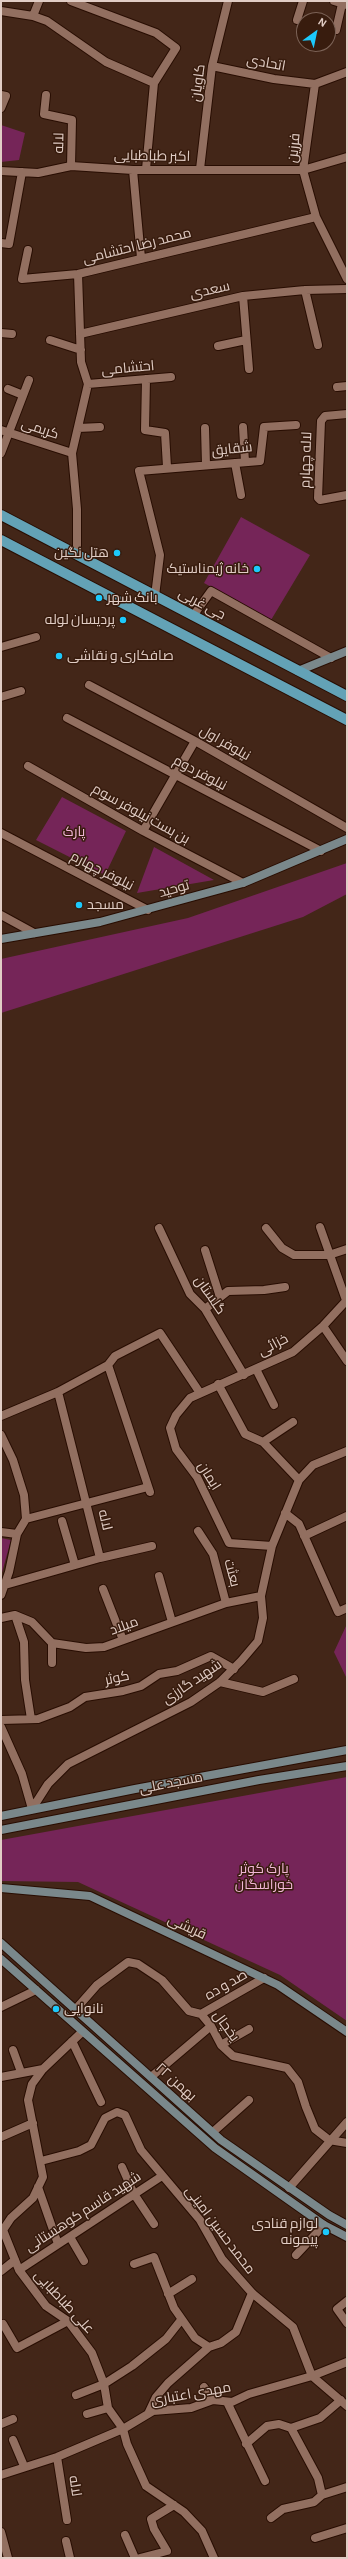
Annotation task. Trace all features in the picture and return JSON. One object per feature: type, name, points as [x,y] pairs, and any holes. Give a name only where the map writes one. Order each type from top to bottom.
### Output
[{"type":"main road","name":"جی غربی","points":[[1,515],[347,696]]},
{"type":"main road","points":[[1,540],[347,720]]},
{"type":"main road","points":[[298,671],[347,651]]},
{"type":"main road","name":"توحید","points":[[1,939],[100,922],[243,883],[347,839]]},
{"type":"main road","name":"مسجد علی","points":[[1,1816],[256,1766],[347,1750]]},
{"type":"main road","points":[[256,1766],[259,1780]]},
{"type":"main road","name":"مسجد علی","points":[[1,1830],[259,1780],[347,1766]]},
{"type":"main road","name":"قریشی","points":[[1,1888],[90,1896],[278,1985],[347,2032]]},
{"type":"main road","name":"۲۲ بهمن","points":[[1,1943],[213,2132],[273,2177],[347,2225]]},
{"type":"main road","name":"۲۲ بهمن","points":[[1,1959],[215,2148],[324,2225],[347,2237]]},
{"type":"main road","points":[[267,2186],[273,2177]]},
{"type":"street","points":[[34,16],[39,1]]},
{"type":"street","points":[[71,1],[156,33],[176,48],[154,82],[146,169]]},
{"type":"street","name":"کاویان","points":[[200,170],[212,66],[228,1]]},
{"type":"street","points":[[300,12],[304,1]]},
{"type":"street","points":[[336,30],[341,3]]},
{"type":"street","points":[[1,12],[34,16],[47,21],[106,62],[154,82]]},
{"type":"street","name":"اتحادی","points":[[212,66],[274,79],[315,84]]},
{"type":"street","points":[[315,84],[347,72]]},
{"type":"street","name":"فرزین","points":[[315,84],[303,170],[347,157]]},
{"type":"street","points":[[1,95],[6,96],[1,108]]},
{"type":"street","name":"لاله","points":[[46,95],[44,114],[72,120],[71,166]]},
{"type":"street","name":"اکبر طباطبایی","points":[[1,171],[38,173],[71,166],[133,170],[303,170]]},
{"type":"street","points":[[133,170],[141,258]]},
{"type":"street","points":[[303,170],[316,216],[347,279]]},
{"type":"street","points":[[1,243],[9,244],[22,172]]},
{"type":"street","name":"محمد رضا احتشامی","points":[[77,555],[77,509],[72,453],[88,384],[81,350],[78,274],[316,216]]},
{"type":"street","points":[[28,250],[22,279],[78,274]]},
{"type":"street","points":[[305,290],[318,345]]},
{"type":"street","name":"سعدی","points":[[80,334],[243,296],[305,290],[347,290]]},
{"type":"street","points":[[243,296],[249,369]]},
{"type":"street","points":[[1,332],[12,334]]},
{"type":"street","points":[[50,340],[81,350]]},
{"type":"street","points":[[218,346],[246,340]]},
{"type":"street","name":"احتشامی","points":[[88,384],[171,377]]},
{"type":"street","points":[[146,379],[145,430],[165,433],[167,467]]},
{"type":"street","points":[[1,453],[10,433],[29,380]]},
{"type":"street","points":[[337,387],[347,386]]},
{"type":"street","points":[[8,389],[23,395]]},
{"type":"street","name":"لاله چهارم","points":[[347,414],[325,416],[320,421],[318,498],[320,500],[347,496]]},
{"type":"street","name":"شقایق","points":[[155,596],[160,554],[139,471],[167,467],[260,461],[264,427],[296,425]]},
{"type":"street","points":[[78,428],[100,427]]},
{"type":"street","points":[[243,427],[245,462]]},
{"type":"street","points":[[205,428],[206,465]]},
{"type":"street","name":"کریمی","points":[[1,430],[72,453]]},
{"type":"street","points":[[235,463],[241,495]]},
{"type":"street","points":[[193,616],[211,591],[331,658]]},
{"type":"street","points":[[1,647],[36,637]]},
{"type":"street","name":"نیلوفر اول","points":[[89,685],[195,741],[347,828]]},
{"type":"street","points":[[1,697],[21,691]]},
{"type":"street","name":"نیلوفر دوم","points":[[67,718],[321,851]]},
{"type":"street","points":[[144,832],[195,741]]},
{"type":"street","name":"بن بست نیلوفر سوم","points":[[28,766],[144,832],[243,883]]},
{"type":"street","name":"نیلوفر چهارم","points":[[1,833],[148,910]]},
{"type":"street","points":[[1,915],[34,933]]},
{"type":"street","points":[[320,1227],[346,1301]]},
{"type":"street","name":"گلستان","points":[[159,1228],[190,1294],[205,1308],[244,1375]]},
{"type":"street","points":[[266,1228],[282,1248],[294,1255],[329,1255],[347,1249]]},
{"type":"street","points":[[205,1250],[220,1297]]},
{"type":"street","points":[[205,1308],[228,1291],[264,1290],[285,1287]]},
{"type":"street","name":"خزائی","points":[[200,1393],[294,1352],[323,1326],[346,1301]]},
{"type":"street","points":[[323,1326],[347,1361]]},
{"type":"street","points":[[1,1416],[58,1392],[108,1365],[115,1356],[160,1333],[200,1393]]},
{"type":"street","points":[[26,1519],[149,1490],[108,1365]]},
{"type":"street","points":[[256,1369],[274,1405]]},
{"type":"street","points":[[218,1384],[245,1434],[263,1442],[300,1480]]},
{"type":"street","name":"لاله","points":[[58,1392],[88,1504],[100,1558]]},
{"type":"street","name":"ایمان","points":[[200,1393],[190,1398],[176,1415],[170,1428],[176,1449],[197,1477],[229,1543],[272,1546]]},
{"type":"street","points":[[263,1442],[293,1422]]},
{"type":"street","points":[[1,1435],[13,1460],[24,1495],[26,1519],[17,1534],[5,1585],[1,1595]]},
{"type":"street","name":"شهید گارزی","points":[[32,1809],[48,1784],[68,1764],[184,1706],[220,1682],[234,1669],[258,1641],[263,1618],[261,1596],[272,1546],[285,1512],[300,1480],[313,1465],[347,1451]]},
{"type":"street","points":[[285,1512],[299,1524],[338,1612],[347,1608]]},
{"type":"street","points":[[304,1536],[347,1516]]},
{"type":"street","points":[[62,1521],[75,1565]]},
{"type":"street","name":"بعثت","points":[[198,1531],[213,1554],[226,1603]]},
{"type":"street","points":[[1,1532],[17,1534]]},
{"type":"street","points":[[5,1585],[100,1558],[152,1546]]},
{"type":"street","points":[[159,1576],[172,1622]]},
{"type":"street","points":[[103,1589],[123,1640]]},
{"type":"street","name":"میلاد","points":[[52,1643],[86,1648],[104,1647],[226,1603],[261,1596]]},
{"type":"street","points":[[14,1614],[24,1642],[25,1680],[31,1719]]},
{"type":"street","points":[[1,1618],[14,1614],[32,1622],[52,1643],[52,1663]]},
{"type":"street","name":"کوثر","points":[[1,1720],[31,1719],[70,1707],[85,1697],[123,1691],[141,1686],[159,1674],[177,1671],[210,1656],[234,1669]]},
{"type":"street","points":[[220,1682],[263,1692],[294,1679]]},
{"type":"street","points":[[1,1728],[22,1774],[32,1809]]},
{"type":"street","name":"یخچال","points":[[76,2010],[97,1985],[128,1962],[138,1964],[162,1980],[189,2011],[201,2014],[211,2026],[221,2045],[234,2056],[287,2068],[298,2082],[306,2108],[315,2129],[329,2140]]},
{"type":"street","name":"صد و ده","points":[[201,2014],[264,1978]]},
{"type":"street","points":[[1,2007],[36,1990]]},
{"type":"street","points":[[151,2077],[211,2026]]},
{"type":"street","points":[[221,2045],[249,2029]]},
{"type":"street","name":"علی طباطبایی","points":[[82,2032],[43,2069],[32,2084],[28,2100],[43,2177],[33,2198],[11,2218],[3,2230],[19,2270],[46,2306],[68,2321],[92,2353],[104,2384],[108,2408],[123,2429],[127,2444],[146,2486],[174,2505],[202,2531],[214,2558]]},
{"type":"street","points":[[72,2041],[101,2102]]},
{"type":"street","points":[[13,2050],[21,2072]]},
{"type":"street","points":[[1,2077],[43,2069]]},
{"type":"street","points":[[213,2132],[249,2100]]},
{"type":"street","name":"محمد حسین امینی","points":[[41,2161],[79,2151],[91,2145],[105,2118],[117,2112],[126,2115],[140,2150],[200,2220],[222,2259],[252,2293],[293,2328],[312,2376]]},
{"type":"street","points":[[289,2188],[329,2140],[347,2122]]},
{"type":"street","points":[[1,2137],[32,2123]]},
{"type":"street","points":[[329,2140],[347,2143]]},
{"type":"street","points":[[122,2167],[134,2194],[154,2224]]},
{"type":"street","name":"شهید قاسم کوهستانی","points":[[19,2270],[162,2176]]},
{"type":"street","points":[[38,2186],[58,2244]]},
{"type":"street","points":[[1,2222],[11,2218]]},
{"type":"street","points":[[296,2255],[324,2225]]},
{"type":"street","points":[[70,2237],[84,2261]]},
{"type":"street","points":[[134,2264],[154,2257],[168,2294],[182,2320],[195,2338],[209,2347]]},
{"type":"street","points":[[1,2270],[15,2260]]},
{"type":"street","points":[[168,2294],[192,2279]]},
{"type":"street","points":[[148,2414],[156,2397],[168,2383],[209,2347],[221,2343],[236,2332],[252,2293]]},
{"type":"street","points":[[347,2301],[337,2309],[347,2324]]},
{"type":"street","points":[[76,2395],[104,2384],[132,2366],[166,2340],[182,2320]]},
{"type":"street","points":[[3,2324],[17,2348],[68,2321]]},
{"type":"street","name":"مهدی اعتباری","points":[[2,2472],[57,2457],[123,2429],[153,2411],[191,2408],[213,2400],[232,2402],[249,2394],[312,2376],[347,2362]]},
{"type":"street","points":[[246,2444],[267,2426],[279,2424],[291,2428],[320,2418],[344,2403],[312,2376]]},
{"type":"street","points":[[204,2387],[213,2400]]},
{"type":"street","points":[[227,2402],[265,2482]]},
{"type":"street","points":[[87,2414],[108,2408]]},
{"type":"street","points":[[1,2424],[13,2419]]},
{"type":"street","points":[[291,2428],[318,2478],[322,2495]]},
{"type":"street","points":[[13,2440],[24,2466]]},
{"type":"street","name":"لاله","points":[[57,2457],[67,2520]]},
{"type":"street","points":[[271,2518],[283,2509],[314,2502],[322,2495],[347,2486]]},
{"type":"street","points":[[140,2558],[155,2556],[167,2550],[154,2529],[151,2520],[174,2505]]},
{"type":"street","points":[[316,2538],[347,2528]]},
{"type":"street","points":[[1,2532],[8,2558]]},
{"type":"street","points":[[125,2535],[135,2558]]},
{"type":"street","points":[[66,2541],[70,2558]]},
{"type":"green space","points":[[1,125],[25,133],[19,160],[1,162]]},
{"type":"green space","name":"خانه ژیمناستیک","points":[[241,517],[310,555],[271,620],[204,583]]},
{"type":"green space","name":"پارک","points":[[62,797],[126,831],[105,875],[36,840]]},
{"type":"green space","points":[[154,847],[214,880],[137,893]]},
{"type":"green space","points":[[347,863],[347,894],[303,917],[1,1013],[1,959],[188,918]]},
{"type":"green space","points":[[1,1538],[11,1540],[1,1576]]},
{"type":"green space","points":[[347,1624],[347,1679],[334,1652]]},
{"type":"green space","name":"پارک کوثر خوراسگان","points":[[347,1777],[347,2021],[280,1975],[78,1882],[1,1881],[1,1840]]},
{"type":"place","name":"هتل نگین","points":[[117,553]]},
{"type":"place","name":"خانه ژیمناستیک","points":[[257,569]]},
{"type":"place","name":"بانک شهر","points":[[99,598]]},
{"type":"place","name":"پردیسان لوله","points":[[123,620]]},
{"type":"place","name":"صافکاری و نقاشی","points":[[59,656]]},
{"type":"place","name":"مسجد","points":[[79,905]]},
{"type":"place","name":"نانوایی","points":[[56,2009]]},
{"type":"place","name":"لوازم قنادی پیمونه","points":[[326,2232]]}]
